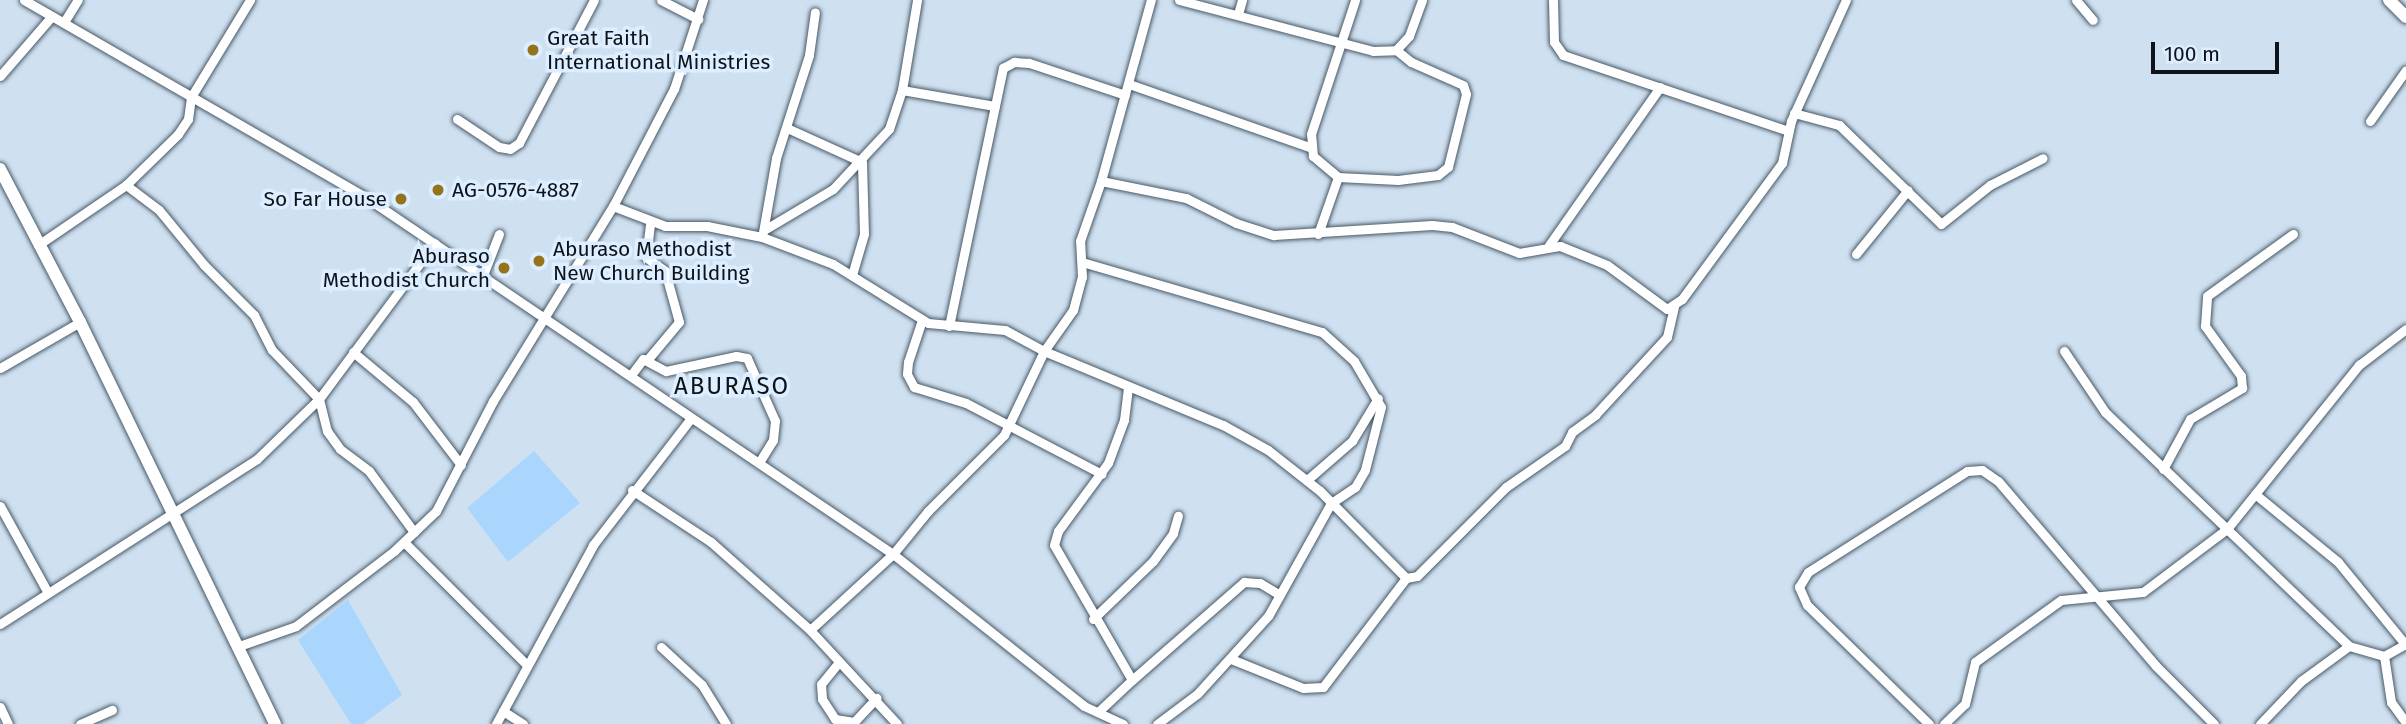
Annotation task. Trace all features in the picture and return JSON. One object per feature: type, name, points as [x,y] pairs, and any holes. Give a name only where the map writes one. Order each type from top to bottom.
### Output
[{"type":"street","points":[[24,0],[367,198],[893,554],[994,636],[1098,712],[1123,724]]},
{"type":"street","points":[[64,22],[78,0]]},
{"type":"street","points":[[38,245],[126,186],[178,134],[188,119],[191,97],[250,0]]},
{"type":"street","points":[[457,119],[499,147],[510,149],[519,143],[594,0]]},
{"type":"street","points":[[661,0],[698,19]]},
{"type":"street","points":[[239,646],[296,626],[404,542],[436,511],[543,316],[613,206],[674,89],[703,0]]},
{"type":"street","points":[[763,233],[833,189],[862,162],[889,129],[902,90],[917,0]]},
{"type":"street","points":[[810,630],[893,554],[1009,425],[1044,351],[1073,310],[1082,262],[1080,241],[1101,181],[1151,0]]},
{"type":"street","points":[[1129,84],[1309,147],[1338,177],[1398,180],[1438,175],[1448,167],[1466,94],[1463,85],[1411,62],[1396,50],[1373,51],[1179,0]]},
{"type":"street","points":[[1238,14],[1242,0]]},
{"type":"street","points":[[1309,147],[1345,43],[1355,0]]},
{"type":"street","points":[[1396,50],[1409,36],[1422,0]]},
{"type":"street","points":[[1553,0],[1553,42],[1563,55],[1788,131]]},
{"type":"street","points":[[1231,659],[1303,688],[1323,687],[1406,578],[1417,576],[1506,487],[1565,446],[1572,432],[1595,415],[1667,337],[1674,307],[1782,163],[1794,113],[1846,0]]},
{"type":"street","points":[[2076,0],[2093,20]]},
{"type":"street","points":[[2389,0],[2406,17]]},
{"type":"street","points":[[763,233],[774,170],[809,55],[816,12]]},
{"type":"street","points":[[0,76],[52,16]]},
{"type":"street","points":[[949,326],[1003,68],[1014,62],[1040,66],[1125,95]]},
{"type":"street","points":[[2370,121],[2406,70]]},
{"type":"street","points":[[1549,245],[1660,87]]},
{"type":"street","points":[[902,90],[995,106]]},
{"type":"street","points":[[1794,113],[1839,125],[1944,224],[1990,185],[2043,158]]},
{"type":"street","points":[[787,128],[862,162]]},
{"type":"street","points":[[852,275],[864,234],[862,162]]},
{"type":"street","points":[[0,169],[80,322],[275,724]]},
{"type":"street","points":[[1318,234],[1338,177]]},
{"type":"street","points":[[1101,181],[1186,198],[1236,223],[1274,234],[1318,234],[1432,225],[1452,227],[1518,253],[1549,245],[1595,259],[1659,306],[1674,307]]},
{"type":"street","points":[[126,186],[159,210],[204,265],[254,315],[272,350],[319,399],[327,431],[341,449],[369,471],[414,532]]},
{"type":"street","points":[[1856,254],[1908,190]]},
{"type":"street","points":[[613,206],[650,222],[763,233],[852,275],[922,320],[949,326],[989,326],[1245,436],[1307,480],[1406,578]]},
{"type":"street","points":[[631,375],[679,322],[665,271],[646,257],[650,222]]},
{"type":"street","points":[[2163,468],[2190,419],[2242,388],[2241,376],[2205,326],[2207,296],[2293,233]]},
{"type":"street","points":[[483,275],[499,234]]},
{"type":"street","points":[[0,624],[172,510],[239,474],[319,399],[435,243]]},
{"type":"street","points":[[1082,262],[1322,332],[1354,361],[1381,407],[1365,470],[1354,487],[1331,503],[1280,595],[1231,659],[1197,694],[1157,724]]},
{"type":"street","points":[[922,320],[908,362],[907,374],[914,387],[966,402],[1101,474]]},
{"type":"street","points":[[0,368],[80,322]]},
{"type":"street","points":[[1944,724],[1965,704],[1975,662],[2061,600],[2143,592],[2227,529],[2359,365],[2406,329]]},
{"type":"street","points":[[2064,351],[2105,412],[2349,646],[2384,656],[2406,644],[2339,562],[2255,494]]},
{"type":"street","points":[[353,352],[413,402],[461,464]]},
{"type":"street","points":[[648,359],[666,371],[736,356],[750,361],[775,421],[773,440],[759,462]]},
{"type":"street","points":[[1128,387],[1124,420],[1101,474],[1058,531],[1054,545],[1093,619],[1132,680]]},
{"type":"street","points":[[1307,480],[1352,441],[1378,398]]},
{"type":"street","points":[[496,724],[578,569],[632,490],[691,418]]},
{"type":"street","points":[[1929,724],[1807,605],[1800,587],[1808,572],[1967,471],[1982,470],[1998,481],[2102,598],[2156,666],[2214,724]]},
{"type":"street","points":[[632,490],[711,542],[810,630],[876,698],[897,724]]},
{"type":"street","points":[[0,506],[48,593]]},
{"type":"street","points":[[1093,619],[1153,561],[1173,533],[1178,516]]},
{"type":"street","points":[[404,542],[526,664]]},
{"type":"street","points":[[1098,712],[1244,582],[1260,583],[1280,595]]},
{"type":"street","points":[[2259,724],[2301,681],[2349,646]]},
{"type":"street","points":[[662,647],[702,685],[726,724]]},
{"type":"street","points":[[2384,656],[2391,702],[2406,723]]},
{"type":"street","points":[[839,662],[821,684],[822,699],[835,719],[854,722],[876,698]]},
{"type":"street","points":[[0,707],[8,724]]},
{"type":"street","points":[[80,724],[112,710]]},
{"type":"street","points":[[503,711],[523,724]]},
{"type":"shaded area","points":[[534,451],[580,503],[508,562],[467,508]]},
{"type":"shaded area","points":[[348,600],[402,695],[363,724],[351,724],[298,640]]},
{"type":"place","name":"Great Faith International Ministries","points":[[533,50]]},
{"type":"place","name":"AG-0576-4887","points":[[438,190]]},
{"type":"place","name":"So Far House","points":[[401,199]]},
{"type":"place","name":"Aburaso Methodist New Church Building","points":[[539,261]]},
{"type":"place","name":"Aburaso Methodist Church","points":[[504,268]]},
{"type":"district","name":"ABURASO","points":[[732,387]]}]
